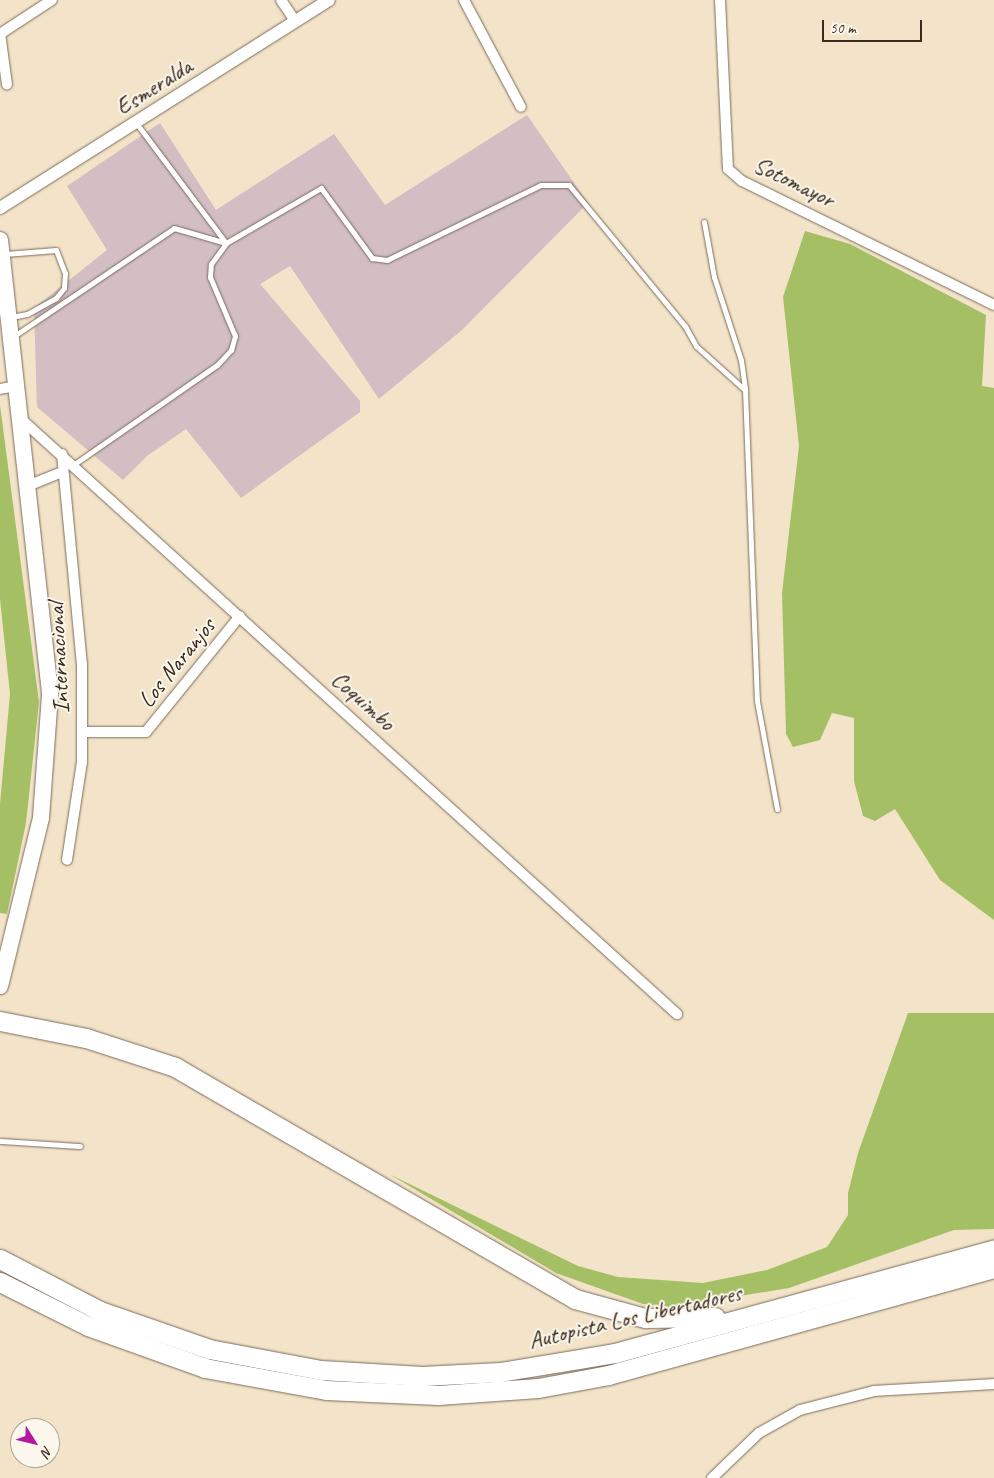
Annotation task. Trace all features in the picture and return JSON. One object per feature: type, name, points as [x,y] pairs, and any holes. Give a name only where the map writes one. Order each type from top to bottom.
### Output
[{"type":"highway","points":[[0,1021],[86,1038],[175,1067],[547,1286],[597,1308],[670,1320],[774,1309]]},
{"type":"highway","name":"Autopista Los Libertadores","points":[[0,1259],[66,1296],[174,1339],[289,1366],[352,1373],[463,1375],[536,1368],[615,1353],[994,1248]]},
{"type":"highway","name":"Autopista Los Libertadores","points":[[0,1282],[123,1341],[231,1374],[363,1394],[438,1396],[538,1388],[616,1373],[994,1268]]},
{"type":"main road","points":[[0,986],[41,818],[47,764],[49,677],[30,485],[1,247]]},
{"type":"street","points":[[7,85],[0,34],[52,0]]},
{"type":"street","points":[[281,0],[295,21]]},
{"type":"street","name":"Esmeralda","points":[[0,208],[137,124],[329,0]]},
{"type":"street","points":[[464,0],[521,107]]},
{"type":"street","name":"Sotomayor","points":[[720,0],[728,169],[742,181],[994,305]]},
{"type":"street","points":[[0,389],[18,386]]},
{"type":"street","name":"Coquimbo","points":[[21,419],[62,454],[676,1014]]},
{"type":"street","name":"Internacional","points":[[62,454],[81,645],[82,732],[67,860]]},
{"type":"street","points":[[30,485],[64,472]]},
{"type":"street","name":"Los Naranjos","points":[[82,732],[146,732],[240,616]]},
{"type":"street","points":[[712,1478],[759,1433],[800,1410],[874,1391],[994,1384]]},
{"type":"lane","points":[[137,124],[226,243]]},
{"type":"lane","points":[[73,465],[217,365],[232,350],[235,336],[210,276],[211,264],[226,243],[321,188],[372,258],[387,260],[541,185],[569,185],[685,326],[696,346],[745,390]]},
{"type":"lane","points":[[704,222],[714,277],[741,360],[745,390],[757,701],[777,809]]},
{"type":"lane","points":[[12,338],[174,228],[226,243]]},
{"type":"lane","points":[[1,247],[56,250],[65,273],[64,288],[56,298],[27,314],[9,317]]},
{"type":"lane","points":[[0,1141],[80,1146]]},
{"type":"shaded area","points":[[527,115],[588,203],[462,330],[379,399],[290,266],[260,284],[360,401],[360,412],[241,498],[186,429],[147,456],[123,480],[37,407],[34,308],[107,250],[67,186],[160,123],[216,210],[334,134],[385,205]]},
{"type":"green space","points":[[805,231],[850,244],[986,315],[982,386],[994,388],[994,920],[940,880],[895,809],[875,821],[863,816],[854,781],[854,718],[832,713],[820,740],[793,747],[786,734],[782,593],[799,446],[783,297]]},
{"type":"green space","points":[[0,405],[39,702],[26,823],[7,914],[0,913],[0,804],[10,694],[0,599]]},
{"type":"green space","points":[[908,1013],[994,1013],[994,1229],[954,1230],[789,1288],[672,1307],[643,1304],[556,1273],[389,1174],[578,1266],[618,1277],[703,1283],[767,1270],[827,1247],[848,1215],[848,1193],[858,1153]]}]
